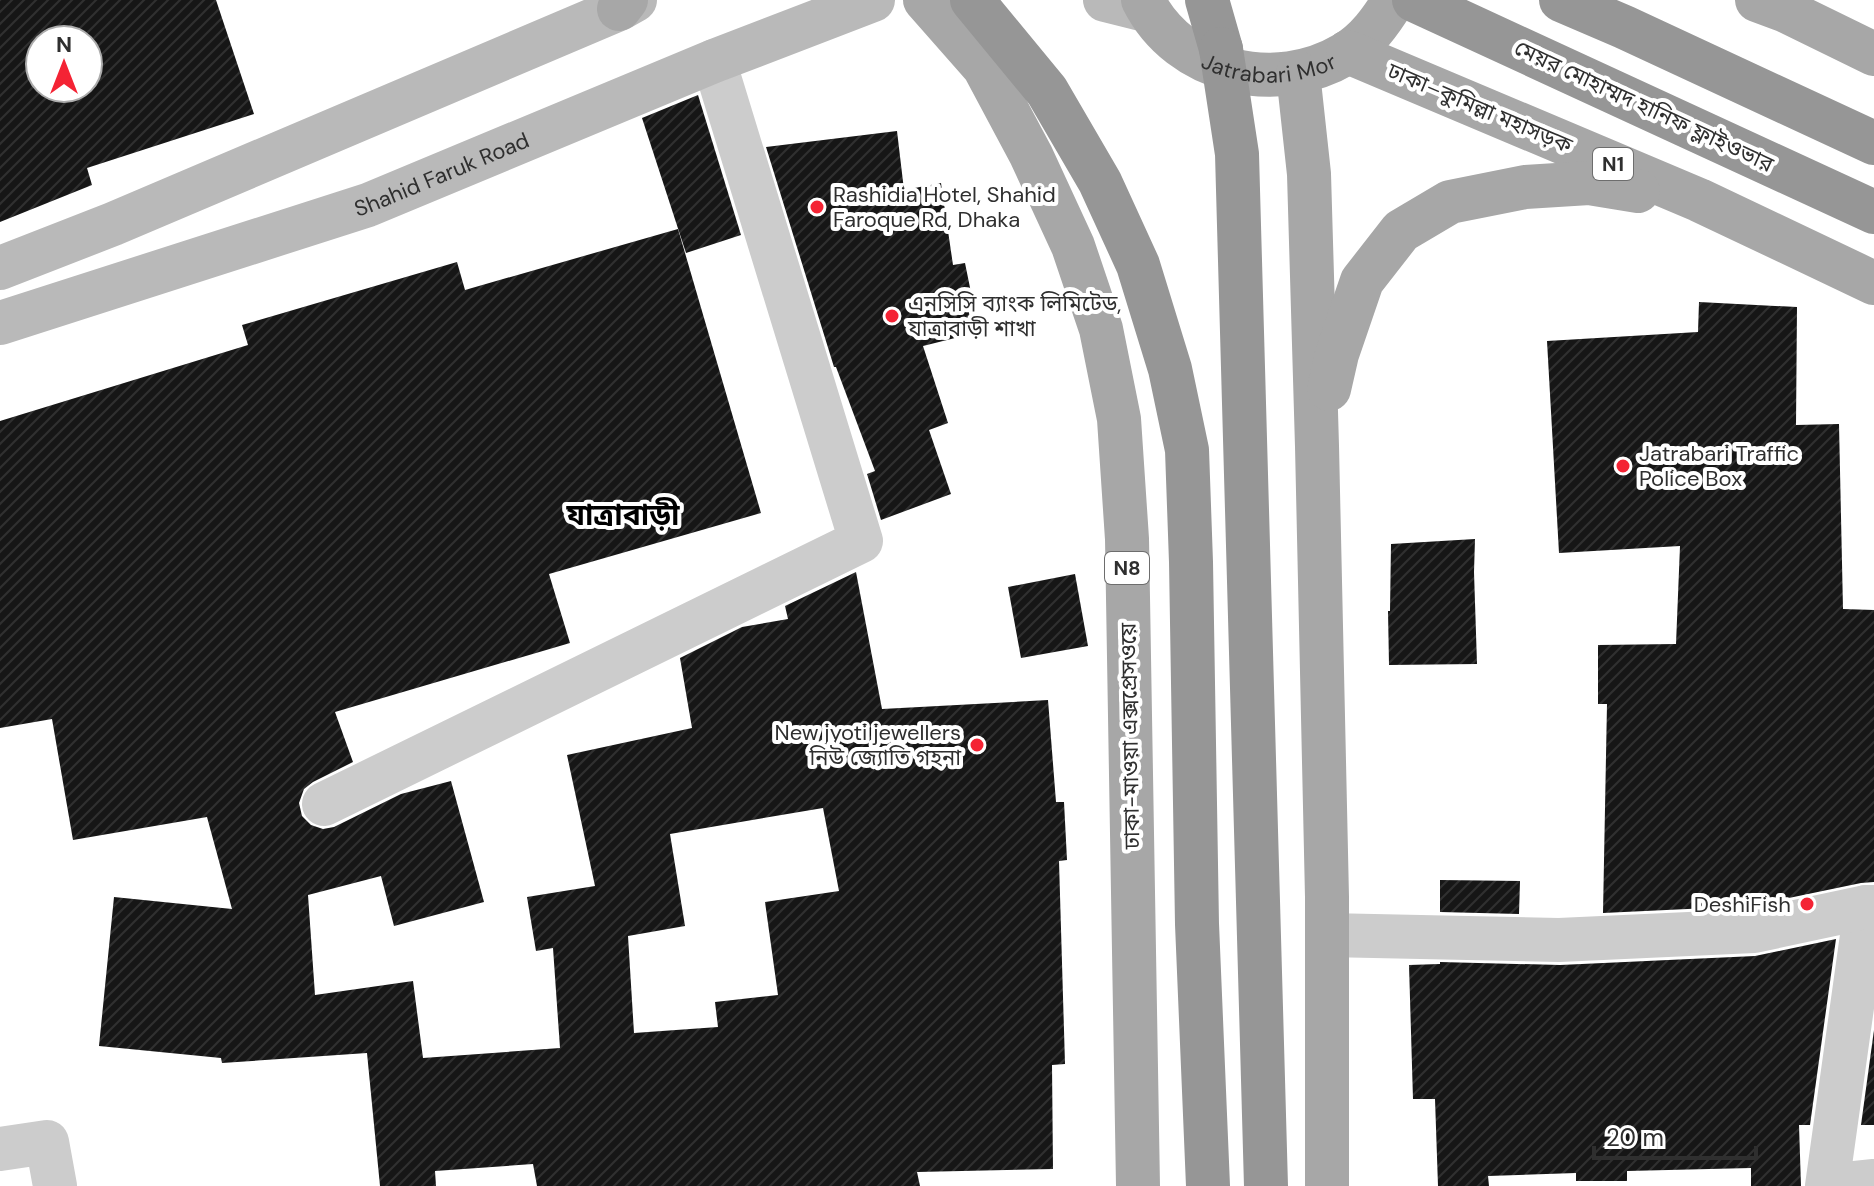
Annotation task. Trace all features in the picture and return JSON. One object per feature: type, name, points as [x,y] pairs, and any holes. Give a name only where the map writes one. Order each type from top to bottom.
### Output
[{"type":"highway","points":[[972,0],[1047,91],[1100,182],[1138,265],[1170,369],[1187,450],[1197,924],[1208,1186]]},
{"type":"highway","points":[[1207,0],[1221,49],[1237,154],[1266,1186]]},
{"type":"highway","name":"মেয়র মোহাম্মদ হানিফ ফ্লাইওভার","points":[[1414,0],[1874,212]]},
{"type":"highway","points":[[1561,0],[1874,143]]},
{"type":"main road","name":"Shahid Faruk Road","points":[[0,323],[368,205],[714,61],[873,0]]},
{"type":"main road","name":"ঢাকা-মাওয়া এক্সপ্রেসওয়ে","points":[[925,0],[984,67],[1031,155],[1073,246],[1101,329],[1119,419],[1127,539],[1138,1186]]},
{"type":"main road","points":[[1105,0],[1146,6]]},
{"type":"main road","name":"Jatrabari Mor","points":[[1146,6],[1167,33],[1189,52],[1213,65],[1241,73],[1269,76],[1298,73],[1324,65],[1348,52],[1376,27],[1394,0]]},
{"type":"main road","points":[[1757,0],[1874,54]]},
{"type":"main road","points":[[0,268],[113,224],[627,3]]},
{"type":"main road","name":"ঢাকা–কুমিল্লা মহাসড়ক","points":[[1348,52],[1699,200],[1874,283]]},
{"type":"main road","points":[[1298,73],[1309,174],[1317,446],[1327,935],[1327,1186]]},
{"type":"main road","points":[[1317,446],[1337,354],[1362,281],[1401,231],[1450,202],[1525,187],[1589,183],[1699,200]]},
{"type":"street","points":[[324,804],[861,541],[714,61]]},
{"type":"street","points":[[1327,935],[1559,940],[1754,931],[1870,907],[1827,1186],[1874,1181]]},
{"type":"street","points":[[0,1149],[47,1142],[55,1186]]},
{"type":"building","points":[[0,0],[216,0],[254,114],[87,168],[92,185],[0,222]]},
{"type":"building","points":[[698,95],[741,235],[686,253],[642,118]]},
{"type":"building","points":[[897,131],[904,190],[941,183],[953,265],[965,263],[979,332],[923,346],[948,423],[929,430],[951,494],[881,520],[867,474],[875,471],[834,367],[766,147]]},
{"type":"building","points":[[678,229],[761,513],[549,574],[570,643],[335,712],[353,762],[304,789],[299,803],[302,816],[311,825],[323,829],[334,827],[401,794],[451,781],[484,902],[394,926],[381,876],[308,895],[315,995],[413,981],[423,1058],[560,1048],[553,948],[536,951],[527,897],[595,886],[567,755],[692,728],[680,658],[742,627],[788,619],[785,606],[856,572],[882,709],[1048,700],[1056,802],[1064,802],[1067,860],[1059,861],[1065,1064],[1052,1065],[1053,1169],[917,1172],[920,1186],[537,1186],[533,1164],[435,1171],[436,1186],[380,1186],[367,1053],[222,1063],[221,1058],[99,1046],[114,897],[232,909],[207,817],[73,840],[52,719],[0,728],[0,421],[248,345],[242,325],[457,262],[465,290]],"holes":[[[823,808],[839,891],[765,902],[778,995],[715,1002],[718,1027],[634,1033],[628,936],[685,926],[670,834]]]},
{"type":"building","points":[[1699,302],[1797,307],[1796,425],[1839,424],[1843,609],[1874,610],[1874,882],[1751,906],[1603,913],[1607,704],[1598,704],[1598,645],[1676,644],[1680,546],[1559,553],[1547,341],[1698,332]]},
{"type":"building","points":[[1475,539],[1477,664],[1389,665],[1391,544]]},
{"type":"building","points":[[1075,574],[1088,646],[1021,658],[1008,587]]},
{"type":"building","points":[[1440,880],[1520,881],[1519,914],[1440,912]]},
{"type":"building","points":[[1836,939],[1810,1125],[1799,1125],[1801,1186],[1751,1186],[1751,1168],[1627,1171],[1627,1181],[1576,1181],[1576,1173],[1488,1176],[1489,1186],[1438,1186],[1435,1099],[1413,1099],[1409,965],[1440,962],[1560,965],[1755,956]]},
{"type":"building","points":[[1874,1030],[1874,1125],[1861,1125]]},
{"type":"place","name":"Rashidia Hotel, Shahid Faroque Rd, Dhaka","points":[[817,207]]},
{"type":"place","name":"এনসিসি ব্যাংক লিমিটেড, যাত্রাবাড়ী শাখা","points":[[892,316]]},
{"type":"place","name":"Jatrabari Traffic Police Box","points":[[1623,466]]},
{"type":"place","name":"New jyoti jewellers নিউ জ্যোতি গহনা","points":[[977,745]]},
{"type":"place","name":"DeshiFish","points":[[1807,904]]},
{"type":"district","name":"যাত্রাবাড়ী","points":[[623,514]]}]
